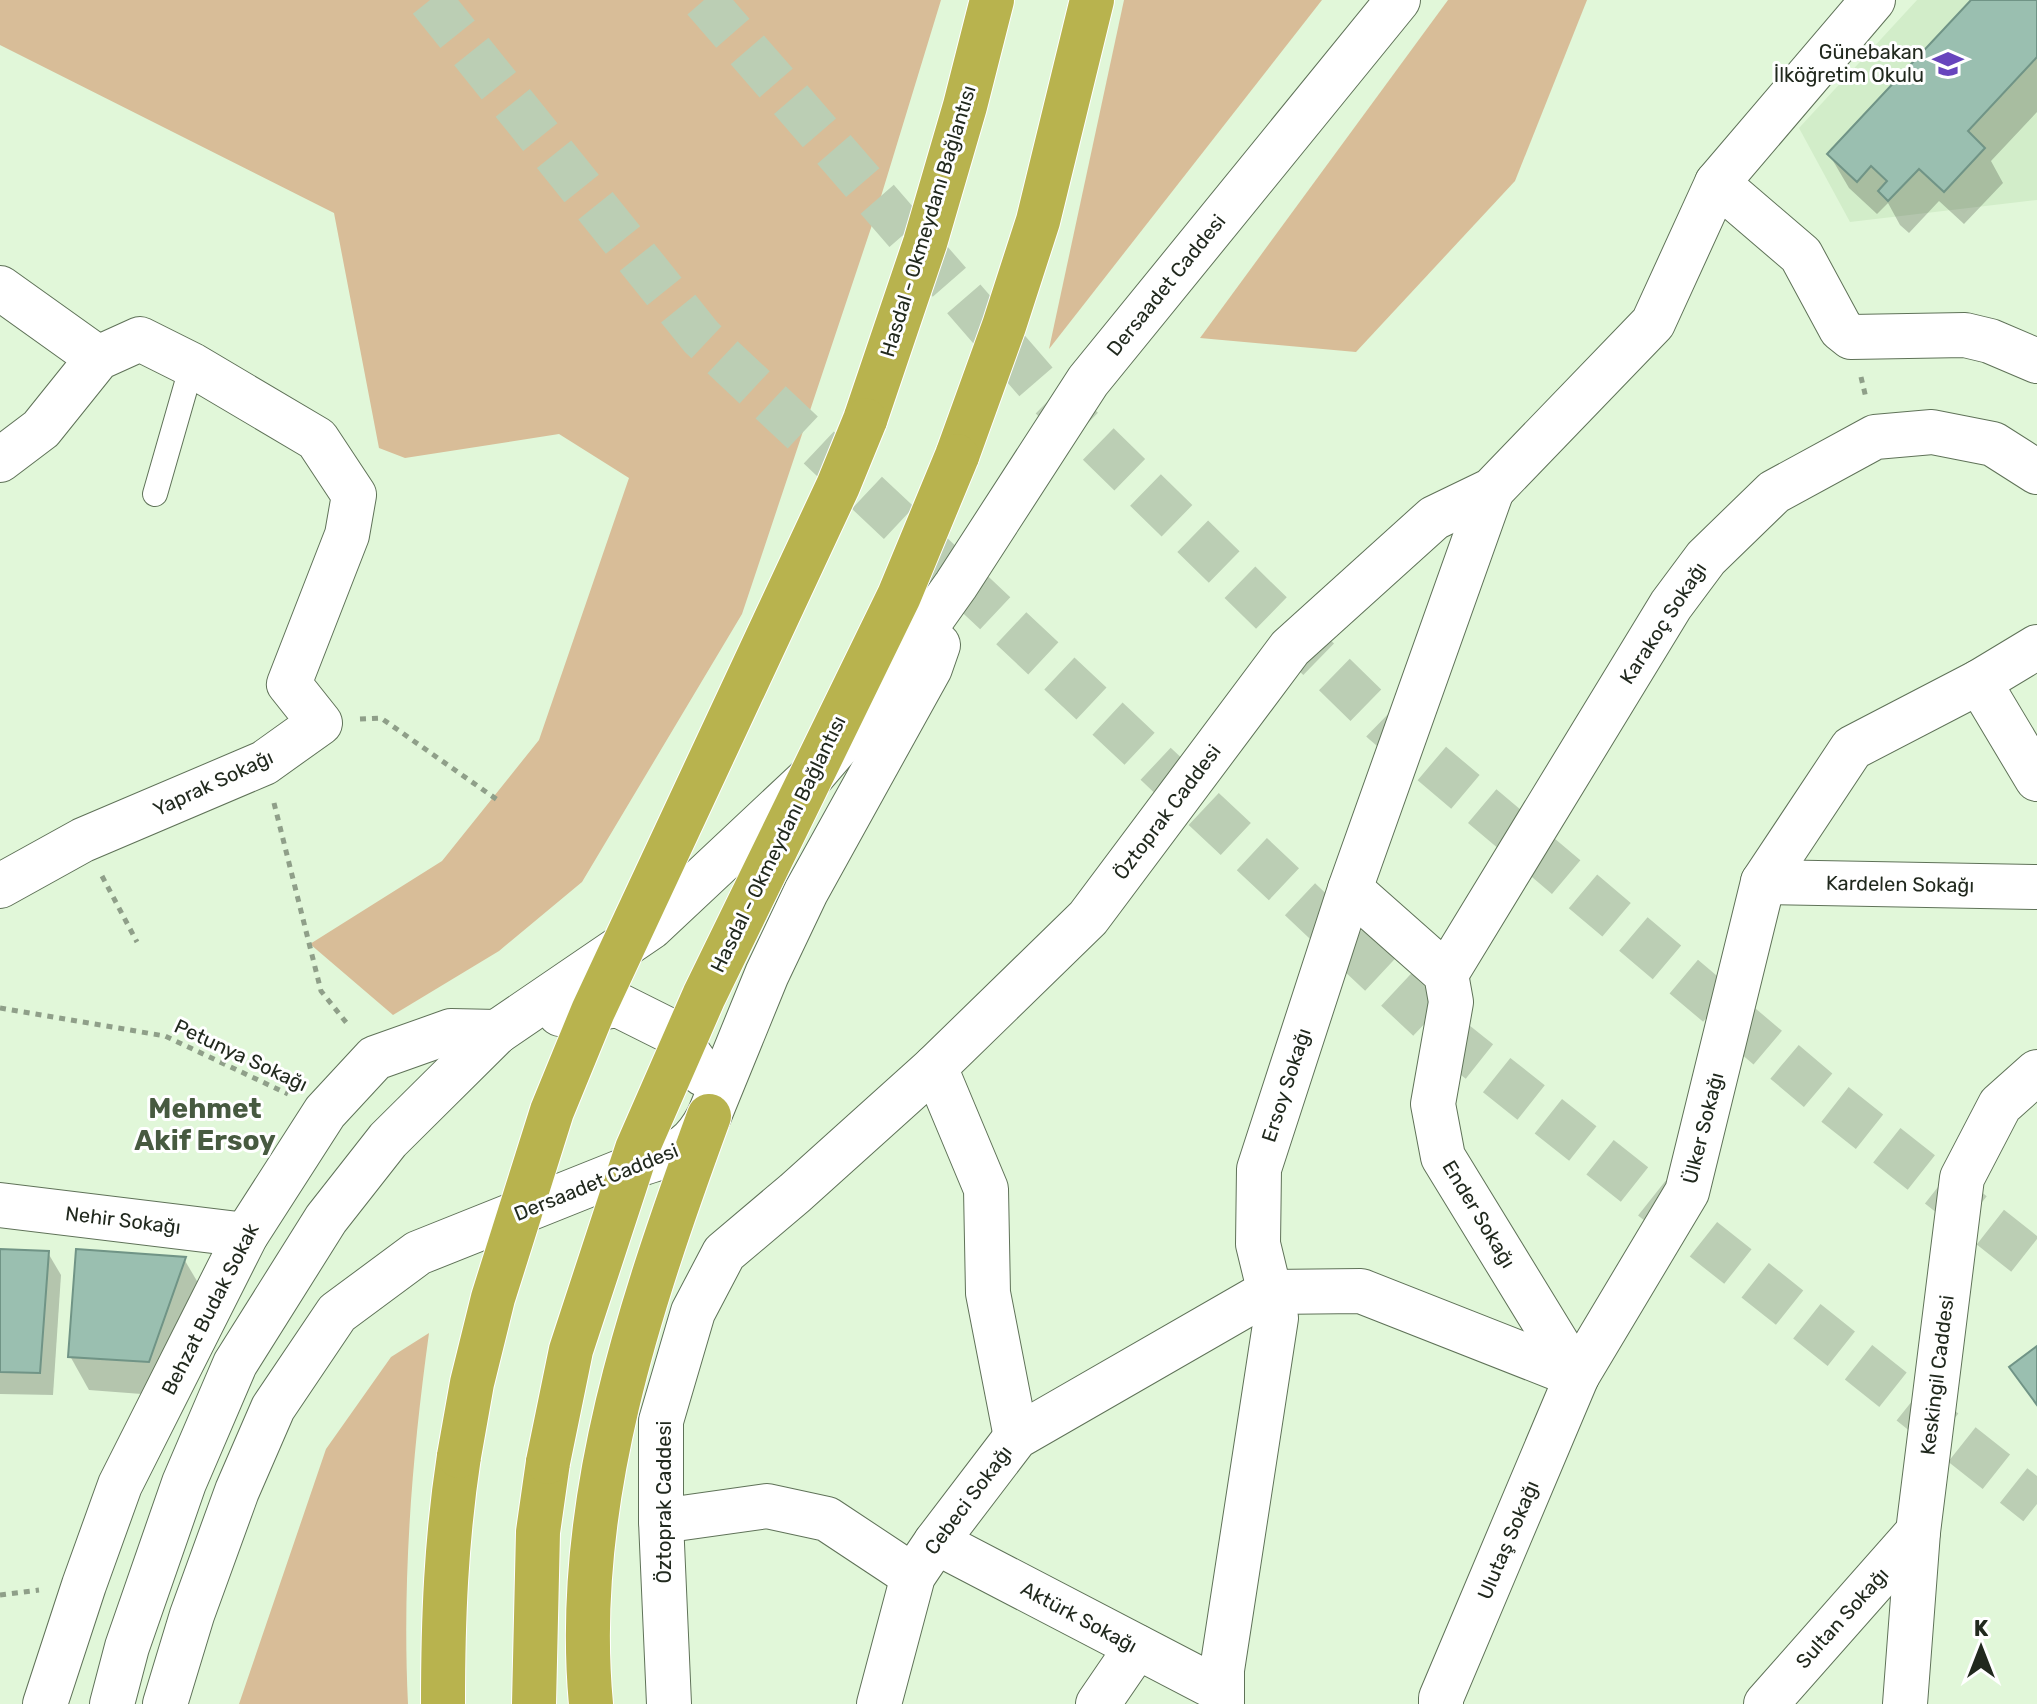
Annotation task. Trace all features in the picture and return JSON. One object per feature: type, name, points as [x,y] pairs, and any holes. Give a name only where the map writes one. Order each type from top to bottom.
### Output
[{"type":"highway","name":"Hasdal - Okmeydanı Bağlantısı","points":[[443,1704],[448,1530],[472,1383],[493,1298],[552,1111],[593,1011],[838,486],[865,420],[925,243],[992,0]]},
{"type":"highway","name":"Hasdal - Okmeydanı Bağlantısı","points":[[534,1704],[538,1532],[548,1462],[571,1350],[637,1149],[704,996],[899,596],[957,456],[1038,221],[1092,0]]},
{"type":"highway","points":[[591,1704],[588,1672],[589,1579],[608,1453],[657,1258],[709,1116]]},
{"type":"street","name":"Dersaadet Caddesi","points":[[112,1704],[127,1647],[184,1483],[235,1364],[326,1219],[388,1140],[497,1032],[651,927],[812,776],[860,720],[956,585],[1088,381],[1398,0]]},
{"type":"street","name":"Öztoprak Caddesi","points":[[670,1703],[661,1521],[661,1421],[693,1312],[724,1253],[935,1067],[1088,918],[1290,648],[1434,518],[1492,490],[1653,323],[1717,183],[1873,0]]},
{"type":"street","points":[[1717,183],[1801,255],[1841,329],[1851,337],[1965,335],[1990,341],[2037,361]]},
{"type":"street","points":[[0,288],[98,358]]},
{"type":"street","points":[[0,460],[41,429],[98,358],[140,339],[192,365],[317,439],[354,495],[347,535],[289,684],[320,723]]},
{"type":"street","points":[[0,427],[0,460]]},
{"type":"street","name":"Karakoç Sokağı","points":[[1446,974],[1671,605],[1706,558],[1774,492],[1875,437],[1932,432],[1993,444],[2037,472]]},
{"type":"street","name":"Ersoy Sokağı","points":[[1222,1698],[1222,1670],[1276,1318],[1258,1244],[1259,1169],[1350,889],[1492,490]]},
{"type":"street","name":"Dersaadet Caddesi","points":[[165,1704],[192,1615],[237,1491],[273,1408],[337,1313],[418,1253],[677,1152],[697,1138],[709,1116],[767,974],[806,892],[930,668],[956,585]]},
{"type":"street","name":"Ülker Sokağı","points":[[1577,1376],[1687,1192],[1763,882],[1852,748],[1979,682],[2037,647]]},
{"type":"street","points":[[1979,682],[2037,779]]},
{"type":"street","name":"Yaprak Sokağı","points":[[0,886],[83,840],[264,763],[320,723]]},
{"type":"street","name":"Kardelen Sokağı","points":[[1763,882],[2037,887]]},
{"type":"street","points":[[1350,889],[1446,974]]},
{"type":"street","name":"Ender Sokağı","points":[[1446,974],[1451,1002],[1433,1104],[1443,1157],[1577,1376]]},
{"type":"street","points":[[497,1032],[559,1014],[618,1005],[674,1033],[707,1079],[709,1116]]},
{"type":"street","name":"Behzat Budak Sokak","points":[[45,1704],[120,1485],[246,1235],[325,1112],[375,1058],[451,1031],[497,1032]]},
{"type":"street","points":[[935,1067],[986,1189],[988,1293],[1016,1437]]},
{"type":"street","name":"Keskingil Caddesi","points":[[1905,1704],[1918,1532],[1962,1178],[2000,1105],[2037,1072]]},
{"type":"street","name":"Nehir Sokağı","points":[[0,1205],[246,1235]]},
{"type":"street","points":[[1268,1292],[1361,1291],[1577,1376]]},
{"type":"street","name":"Cebeci Sokağı","points":[[879,1704],[924,1559],[1016,1437],[1268,1292]]},
{"type":"street","name":"Ulutaş Sokağı","points":[[1441,1704],[1577,1376]]},
{"type":"street","name":"Aktürk Sokağı","points":[[661,1521],[767,1506],[827,1519],[1137,1647],[1222,1698]]},
{"type":"street","name":"Sultan Sokağı","points":[[1766,1704],[1918,1532]]},
{"type":"street","points":[[1098,1704],[1137,1647]]},
{"type":"lane","points":[[155,494],[192,365]]},
{"type":"path","points":[[1851,337],[1875,437]]},
{"type":"path","points":[[320,723],[381,718],[499,801]]},
{"type":"path","points":[[264,763],[321,991],[375,1058]]},
{"type":"path","points":[[83,840],[137,942]]},
{"type":"path","name":"Petunya Sokağı","points":[[0,1008],[165,1036],[325,1112]]},
{"type":"shaded area","points":[[0,0],[941,0],[875,216],[742,614],[582,882],[499,951],[393,1015],[310,944],[442,861],[539,740],[629,478],[559,434],[405,458],[379,448],[334,213],[0,45]]},
{"type":"shaded area","points":[[1124,0],[1322,0],[1049,349]]},
{"type":"shaded area","points":[[1448,0],[1587,0],[1515,181],[1356,352],[1200,338]]},
{"type":"shaded area","name":"Günebakan İlköğretim Okulu","points":[[1917,0],[2037,0],[2037,200],[1850,222],[1799,128]]},
{"type":"shaded area","points":[[429,1333],[410,1518],[406,1611],[408,1704],[239,1704],[326,1449],[391,1357]]},
{"type":"building","points":[[1971,0],[2037,0],[2037,57],[1968,131],[1985,148],[1944,192],[1919,169],[1888,201],[1878,191],[1887,181],[1871,166],[1857,182],[1827,154]]},
{"type":"building","points":[[0,1249],[49,1251],[40,1373],[0,1372]]},
{"type":"building","points":[[76,1249],[186,1257],[149,1362],[68,1357]]},
{"type":"building","points":[[2037,1346],[2037,1405],[2009,1367]]},
{"type":"tunnel","points":[[430,0],[701,337],[1436,1027],[2037,1504]]},
{"type":"tunnel","points":[[704,0],[1043,390],[1384,723],[1832,1102],[2037,1264]]},
{"type":"place","name":"Günebakan İlköğretim Okulu","points":[[1948,64]]},
{"type":"district","name":"Mehmet Akif Ersoy","points":[[205,1124]]}]
